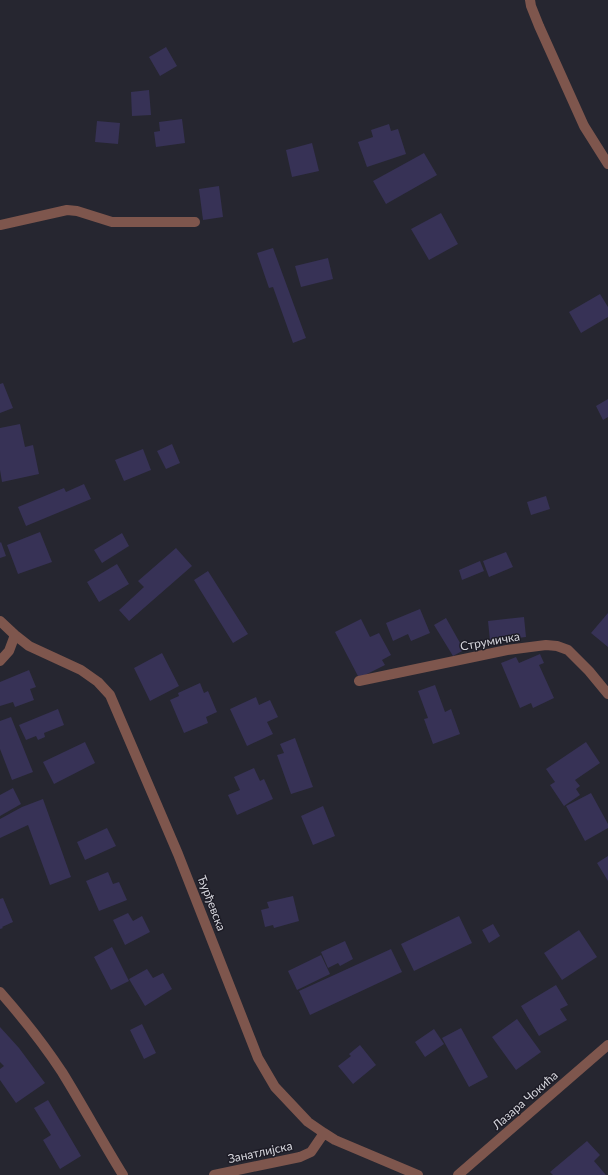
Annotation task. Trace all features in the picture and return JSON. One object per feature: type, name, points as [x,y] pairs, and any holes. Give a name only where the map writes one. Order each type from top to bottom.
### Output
[{"type":"street","points":[[530,0],[539,26],[584,126],[608,164]]},
{"type":"street","points":[[0,225],[67,210],[77,210],[112,222],[195,222]]},
{"type":"street","name":"Ђурђевска","points":[[0,621],[29,646],[81,670],[98,682],[110,696],[178,854],[258,1058],[275,1087],[308,1122],[335,1140],[418,1175]]},
{"type":"street","points":[[0,662],[9,651],[15,635]]},
{"type":"street","name":"Струмичка","points":[[359,681],[499,652],[546,645],[557,646],[568,650],[589,671],[608,694]]},
{"type":"street","points":[[0,992],[31,1028],[61,1071],[122,1175]]},
{"type":"street","name":"Лазара Чокића","points":[[458,1175],[608,1045]]},
{"type":"street","name":"Занатлијска","points":[[214,1175],[300,1158],[311,1152],[324,1133]]},
{"type":"building","points":[[166,47],[177,66],[160,76],[149,57]]},
{"type":"building","points":[[149,90],[151,115],[132,116],[131,92]]},
{"type":"building","points":[[182,119],[185,143],[156,147],[154,132],[160,131],[159,122]]},
{"type":"building","points":[[97,121],[120,123],[118,144],[95,142]]},
{"type":"building","points":[[389,124],[391,131],[398,129],[406,154],[367,167],[358,142],[373,137],[371,130]]},
{"type":"building","points":[[312,143],[319,171],[292,177],[286,150]]},
{"type":"building","points":[[424,153],[437,175],[386,204],[373,181]]},
{"type":"building","points":[[219,186],[223,217],[203,220],[199,189]]},
{"type":"building","points":[[441,213],[458,244],[429,260],[411,229]]},
{"type":"building","points":[[273,248],[306,338],[293,343],[273,287],[269,288],[257,253]]},
{"type":"building","points":[[328,258],[333,279],[301,287],[295,266]]},
{"type":"building","points":[[600,294],[608,307],[608,317],[581,333],[569,312]]},
{"type":"building","points":[[3,383],[13,408],[0,413],[0,384]]},
{"type":"building","points":[[608,399],[608,417],[603,420],[596,406]]},
{"type":"building","points":[[20,424],[25,447],[33,445],[39,474],[2,482],[0,470],[0,428]]},
{"type":"building","points":[[172,444],[180,463],[166,469],[157,451]]},
{"type":"building","points":[[143,449],[151,470],[124,481],[115,460]]},
{"type":"building","points":[[84,484],[91,499],[26,526],[18,507],[64,488],[66,492]]},
{"type":"building","points":[[546,496],[550,509],[531,515],[527,502]]},
{"type":"building","points":[[40,532],[52,562],[18,574],[7,545]]},
{"type":"building","points":[[122,533],[129,546],[102,563],[94,550]]},
{"type":"building","points":[[1,542],[6,556],[0,558],[0,543]]},
{"type":"building","points":[[176,548],[192,566],[129,621],[119,610],[144,587],[138,581]]},
{"type":"building","points":[[506,552],[513,567],[489,577],[483,561]]},
{"type":"building","points":[[480,561],[484,571],[462,580],[459,570]]},
{"type":"building","points":[[117,564],[129,584],[99,602],[87,582]]},
{"type":"building","points":[[208,571],[248,634],[233,643],[194,580]]},
{"type":"building","points":[[420,609],[430,633],[411,641],[408,634],[393,641],[386,623]]},
{"type":"building","points":[[608,613],[608,647],[591,633]]},
{"type":"building","points":[[524,617],[526,637],[490,641],[488,621]]},
{"type":"building","points":[[446,618],[464,650],[453,656],[434,625]]},
{"type":"building","points":[[361,619],[370,637],[379,633],[391,655],[382,660],[385,665],[359,678],[335,632]]},
{"type":"building","points":[[162,653],[179,686],[150,701],[134,668]]},
{"type":"building","points":[[540,654],[544,663],[539,665],[554,698],[533,708],[531,703],[520,708],[501,663],[516,657],[519,663]]},
{"type":"building","points":[[29,670],[36,687],[30,689],[34,700],[15,707],[13,702],[0,706],[0,682]]},
{"type":"building","points":[[200,683],[204,693],[208,691],[217,712],[206,717],[208,723],[184,733],[170,700],[179,696],[178,693]]},
{"type":"building","points":[[435,685],[445,712],[451,709],[460,734],[433,744],[424,719],[428,718],[418,691]]},
{"type":"building","points":[[256,697],[259,705],[270,700],[278,717],[267,722],[273,734],[247,746],[230,709]]},
{"type":"building","points":[[58,709],[64,725],[44,733],[45,737],[38,740],[36,736],[26,740],[19,725]]},
{"type":"building","points":[[11,717],[33,772],[12,780],[0,749],[0,721]]},
{"type":"building","points":[[295,738],[313,787],[291,794],[277,755],[284,753],[280,744]]},
{"type":"building","points":[[85,742],[95,763],[54,784],[43,762]]},
{"type":"building","points":[[586,742],[600,763],[575,780],[580,786],[576,789],[580,795],[564,806],[550,785],[555,782],[546,769]]},
{"type":"building","points":[[254,768],[260,781],[264,779],[273,799],[237,815],[228,795],[240,790],[234,777]]},
{"type":"building","points":[[13,788],[21,804],[0,816],[0,795]]},
{"type":"building","points":[[591,793],[608,824],[608,828],[585,841],[566,806]]},
{"type":"building","points":[[43,799],[71,877],[50,885],[28,825],[0,838],[0,819],[22,807]]},
{"type":"building","points":[[323,806],[335,836],[313,845],[301,816]]},
{"type":"building","points":[[107,828],[116,846],[85,860],[77,842]]},
{"type":"building","points":[[608,856],[608,881],[597,863]]},
{"type":"building","points":[[108,872],[113,884],[119,882],[127,900],[99,911],[86,881]]},
{"type":"building","points":[[293,896],[299,921],[274,928],[273,925],[265,927],[261,910],[269,908],[267,902]]},
{"type":"building","points":[[3,898],[13,922],[0,929],[0,899]]},
{"type":"building","points":[[128,913],[133,921],[142,916],[150,932],[125,945],[113,920]]},
{"type":"building","points":[[459,916],[472,943],[414,971],[401,944]]},
{"type":"building","points":[[493,924],[500,936],[489,943],[482,930]]},
{"type":"building","points":[[579,930],[597,957],[562,980],[544,953]]},
{"type":"building","points":[[345,941],[353,959],[340,966],[338,963],[328,968],[321,952]]},
{"type":"building","points":[[112,947],[129,981],[111,990],[94,957]]},
{"type":"building","points":[[391,949],[402,972],[310,1015],[299,991]]},
{"type":"building","points":[[321,955],[330,974],[297,990],[288,971]]},
{"type":"building","points":[[147,969],[153,978],[163,973],[172,989],[145,1006],[129,979]]},
{"type":"building","points":[[556,985],[568,1005],[560,1009],[567,1020],[539,1036],[521,1006]]},
{"type":"building","points":[[517,1019],[541,1052],[516,1070],[492,1037]]},
{"type":"building","points":[[142,1024],[156,1053],[144,1059],[130,1030]]},
{"type":"building","points":[[0,1027],[19,1048],[45,1083],[16,1103],[0,1080],[0,1069],[4,1066],[0,1062]]},
{"type":"building","points":[[461,1028],[488,1077],[469,1087],[442,1038]]},
{"type":"building","points":[[434,1029],[444,1044],[425,1057],[415,1042]]},
{"type":"building","points":[[360,1045],[376,1065],[353,1084],[338,1066],[351,1056],[349,1054]]},
{"type":"building","points":[[48,1100],[81,1156],[60,1169],[43,1140],[51,1135],[34,1108]]},
{"type":"building","points":[[587,1141],[600,1155],[594,1161],[606,1175],[553,1175],[550,1172]]}]
